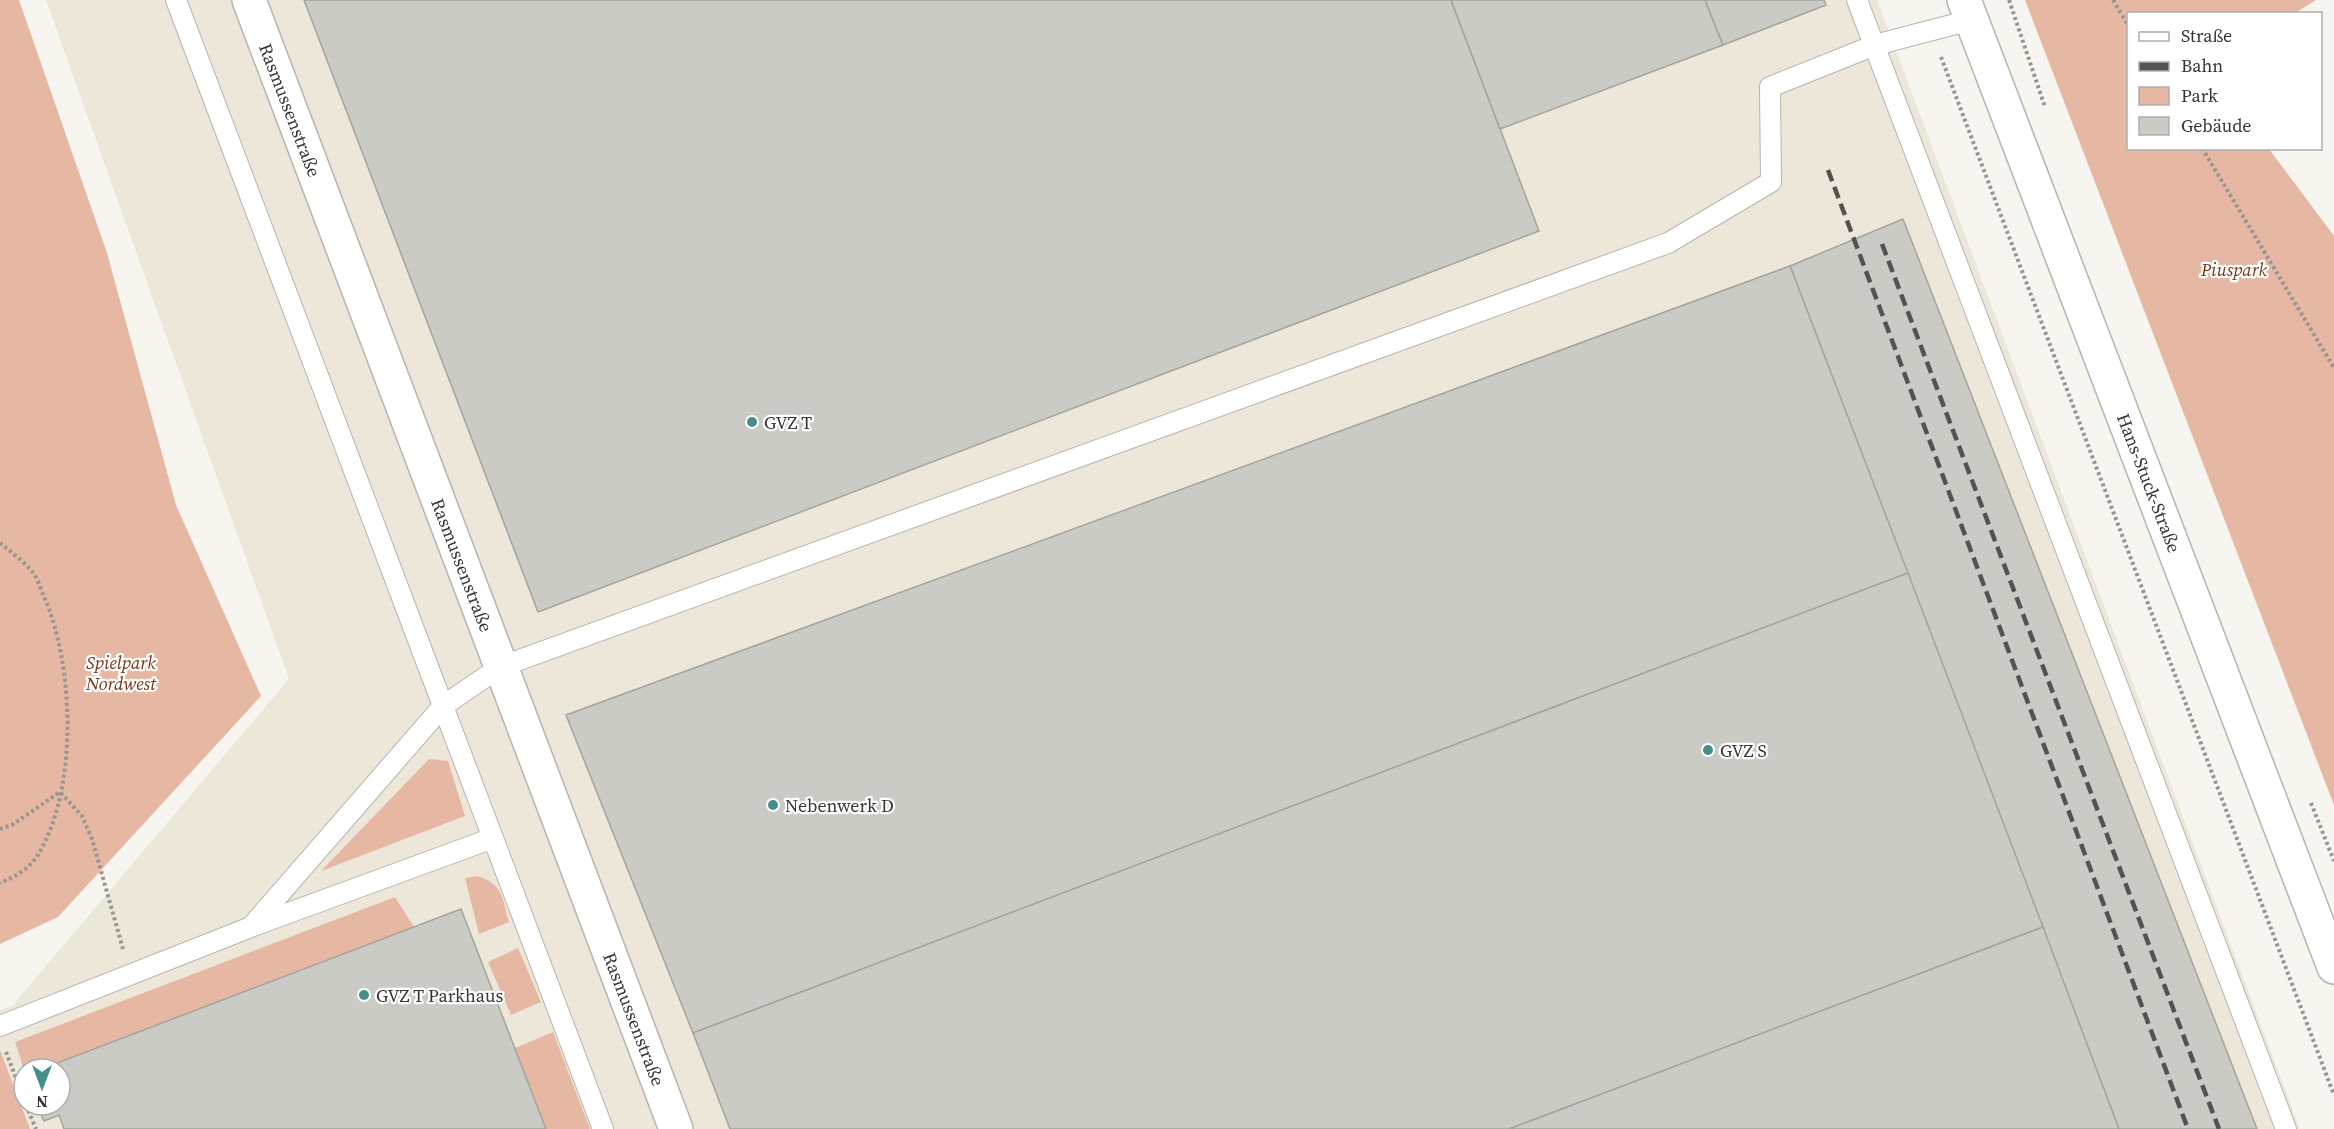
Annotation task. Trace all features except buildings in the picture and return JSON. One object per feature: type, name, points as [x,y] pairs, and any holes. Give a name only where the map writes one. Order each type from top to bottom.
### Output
[{"type":"street","name":"Rasmussenstraße","points":[[249,0],[676,1129]]},
{"type":"street","name":"Hans-Stuck-Straße","points":[[1968,10],[2334,967]]},
{"type":"lane","points":[[176,0],[603,1129]]},
{"type":"lane","points":[[1857,0],[2286,1129]]},
{"type":"lane","points":[[251,927],[443,706],[500,667],[1668,243],[1771,182],[1770,87],[1904,35],[1931,32],[1968,10]]},
{"type":"lane","points":[[2,1035],[131,974],[493,838]]},
{"type":"path","points":[[2114,0],[2127,23]]},
{"type":"path","points":[[1931,32],[2334,1095]]},
{"type":"path","points":[[2203,150],[2334,368]]},
{"type":"path","points":[[0,543],[34,574],[52,617],[64,669],[69,732],[60,792],[39,854],[17,876],[0,883]]},
{"type":"path","points":[[0,829],[12,825],[60,792]]},
{"type":"path","points":[[60,792],[82,816],[92,839],[131,974]]},
{"type":"path","points":[[2,1035],[12,1064]]},
{"type":"shaded area","points":[[46,0],[1877,0],[2300,1129],[0,1129],[0,1010],[12,1006],[289,679]]},
{"type":"green space","name":"Spielpark Nordwest","points":[[0,0],[19,0],[107,253],[176,505],[261,696],[58,917],[0,944]]},
{"type":"green space","name":"Piuspark","points":[[2025,0],[2316,0],[2297,12],[2127,12],[2127,150],[2270,150],[2334,236],[2334,805]]},
{"type":"green space","points":[[429,759],[448,761],[465,816],[321,871]]},
{"type":"green space","points":[[477,876],[486,879],[497,888],[503,899],[509,922],[479,934],[465,878]]},
{"type":"green space","points":[[395,897],[414,927],[72,1057],[20,1057],[15,1042]]},
{"type":"green space","points":[[518,948],[541,1002],[511,1015],[488,962]]},
{"type":"green space","points":[[553,1032],[590,1129],[546,1129],[515,1048]]},
{"type":"green space","points":[[0,1050],[12,1082],[12,1117],[25,1117],[30,1129],[0,1129]]},
{"type":"railway","points":[[1828,170],[2188,1129]]},
{"type":"railway","points":[[1882,244],[2219,1129]]},
{"type":"place","name":"GVZ T","points":[[752,422]]},
{"type":"place","name":"GVZ S","points":[[1708,750]]},
{"type":"place","name":"Nebenwerk D","points":[[773,805]]},
{"type":"place","name":"GVZ T Parkhaus","points":[[364,995]]}]
